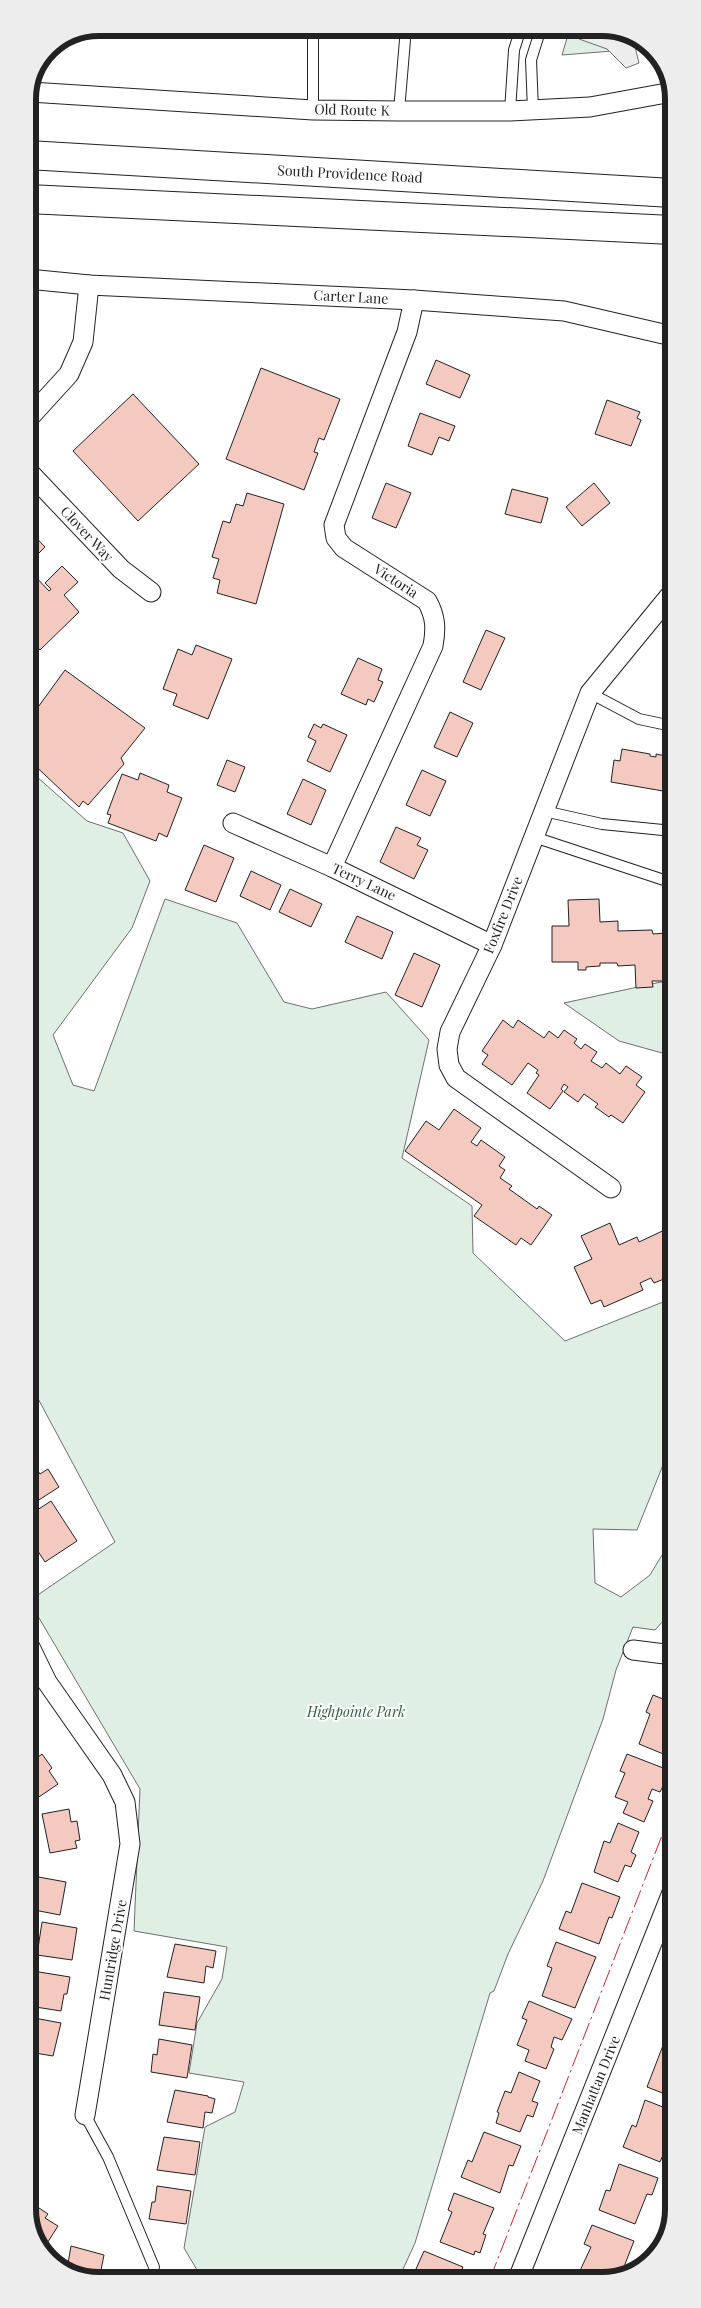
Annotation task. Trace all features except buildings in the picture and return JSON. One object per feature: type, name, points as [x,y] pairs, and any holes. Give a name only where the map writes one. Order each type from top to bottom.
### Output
[{"type":"main road","name":"South Providence Road","points":[[36,155],[665,193]]},
{"type":"main road","points":[[36,199],[665,230]]},
{"type":"street","name":"Old Route K","points":[[37,92],[313,110],[399,111],[510,111],[590,107],[665,93]]},
{"type":"street","name":"Carter Lane","points":[[36,281],[89,285],[414,300],[564,311],[665,334]]},
{"type":"street","points":[[36,410],[69,374],[83,342],[89,285]]},
{"type":"street","name":"Victoria","points":[[332,867],[433,646],[436,629],[434,614],[427,601],[344,548],[336,538],[334,525],[407,332],[414,300]]},
{"type":"street","name":"Clover Way","points":[[36,479],[121,569],[151,592]]},
{"type":"street","name":"Foxfire Drive","points":[[611,1188],[456,1078],[448,1065],[447,1048],[450,1032],[492,945],[590,693],[665,602]]},
{"type":"street","name":"Terry Lane","points":[[233,822],[332,867],[492,945]]},
{"type":"street","points":[[633,1650],[665,1654]]},
{"type":"street","name":"Huntridge Drive","points":[[36,1661],[47,1682],[112,1775],[124,1802],[130,1844],[85,2115]]},
{"type":"street","name":"Manhattan Drive","points":[[521,2272],[665,1910]]},
{"type":"lane","points":[[313,36],[313,110]]},
{"type":"lane","points":[[399,111],[405,36]]},
{"type":"lane","points":[[510,111],[514,50],[518,36]]},
{"type":"lane","points":[[532,110],[531,60],[538,36]]},
{"type":"lane","points":[[590,693],[639,719],[665,725]]},
{"type":"lane","points":[[544,811],[602,824],[665,831]]},
{"type":"lane","points":[[534,838],[665,880]]},
{"type":"lane","name":"Huntridge Drive","points":[[85,2115],[108,2157],[154,2267]]},
{"type":"green space","points":[[568,36],[606,36],[618,38],[639,49],[562,55]]},
{"type":"green space","name":"Highpointe Park","points":[[36,776],[87,821],[123,833],[150,881],[132,928],[53,1035],[73,1085],[94,1091],[165,899],[237,923],[284,1002],[312,1009],[386,992],[429,1040],[402,1158],[472,1206],[473,1253],[565,1341],[665,1301],[665,1460],[637,1530],[593,1529],[595,1583],[621,1597],[650,1575],[662,1555],[665,1556],[665,1619],[655,1630],[633,1627],[616,1670],[603,1719],[543,1881],[508,1954],[494,1991],[490,1993],[415,2243],[402,2272],[198,2272],[184,2248],[205,2127],[235,2112],[244,2082],[189,2073],[197,2023],[222,1979],[227,1947],[134,1931],[140,1789],[36,1613],[36,1596],[115,1542],[36,1395]]},
{"type":"green space","points":[[661,982],[665,983],[665,1054],[619,1041],[564,1003]]},
{"type":"shaded area","points":[[580,36],[606,36],[626,41],[635,46],[639,63],[626,68],[607,49],[579,39]]},
{"type":"power","points":[[493,2272],[665,1828]]}]
